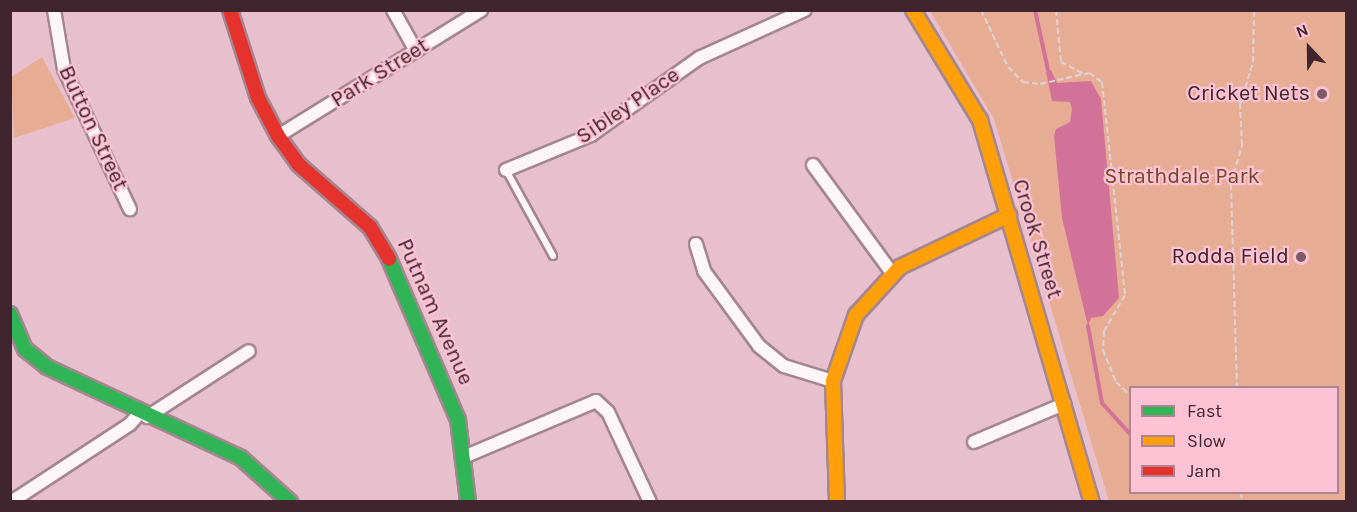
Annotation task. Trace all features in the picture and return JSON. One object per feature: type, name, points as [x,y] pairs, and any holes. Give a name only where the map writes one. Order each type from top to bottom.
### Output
[{"type":"street","name":"Button Street","points":[[54,10],[64,69],[130,208]]},
{"type":"street","name":"Putnam Avenue","points":[[230,10],[258,98],[278,136],[298,164],[357,213],[392,259],[447,388],[466,456],[468,501]]},
{"type":"street","points":[[393,10],[416,51]]},
{"type":"street","name":"Park Street","points":[[278,136],[481,10]]},
{"type":"street","name":"Sibley Place","points":[[506,170],[581,140],[699,58],[805,10]]},
{"type":"street","name":"Crook Street","points":[[913,10],[980,120],[1092,498]]},
{"type":"street","points":[[813,165],[892,273]]},
{"type":"street","points":[[837,501],[833,381],[856,315],[892,273],[925,252],[1009,215]]},
{"type":"street","points":[[696,244],[704,271],[759,346],[784,366],[833,381]]},
{"type":"street","points":[[10,314],[21,342],[37,360],[143,416],[241,459],[290,501]]},
{"type":"street","points":[[11,501],[249,351]]},
{"type":"street","points":[[466,456],[596,401],[608,412],[650,501]]},
{"type":"street","points":[[974,442],[1064,404]]},
{"type":"lane","name":"Sibley Place","points":[[506,170],[553,256]]},
{"type":"path","points":[[981,10],[1016,77],[1028,84],[1084,74]]},
{"type":"path","points":[[1056,10],[1061,62],[1084,74],[1097,76],[1103,88],[1125,290],[1104,331],[1103,350],[1116,382],[1129,393]]},
{"type":"path","points":[[1238,386],[1231,182],[1242,145],[1240,105],[1253,62],[1254,10]]},
{"type":"green space","name":"Strathdale Park","points":[[930,11],[1346,11],[1346,501],[1109,501],[994,119]]},
{"type":"green space","points":[[42,57],[75,118],[14,138],[11,77]]},
{"type":"shaded area","points":[[1051,70],[1057,83],[1091,81],[1101,99],[1119,298],[1103,316],[1091,318],[1088,326],[1062,218],[1054,136],[1056,129],[1070,122],[1072,109],[1070,102],[1052,101],[1046,72]]},
{"type":"waterway","points":[[1035,10],[1048,70]]},
{"type":"waterway","points":[[1088,326],[1102,403],[1129,433]]},
{"type":"traffic: fast","points":[[389,259],[458,420],[468,502]]},
{"type":"traffic: fast","points":[[10,314],[25,349],[47,367],[241,458],[290,502]]},
{"type":"traffic: slow","points":[[913,10],[980,120],[1092,502]]},
{"type":"traffic: slow","points":[[837,502],[833,381],[856,315],[900,267],[1009,215]]},
{"type":"traffic: jam","points":[[230,10],[258,98],[278,136],[298,164],[370,227],[389,259]]},
{"type":"place","name":"Cricket Nets","points":[[1322,94]]},
{"type":"place","name":"Rodda Field","points":[[1301,257]]}]
